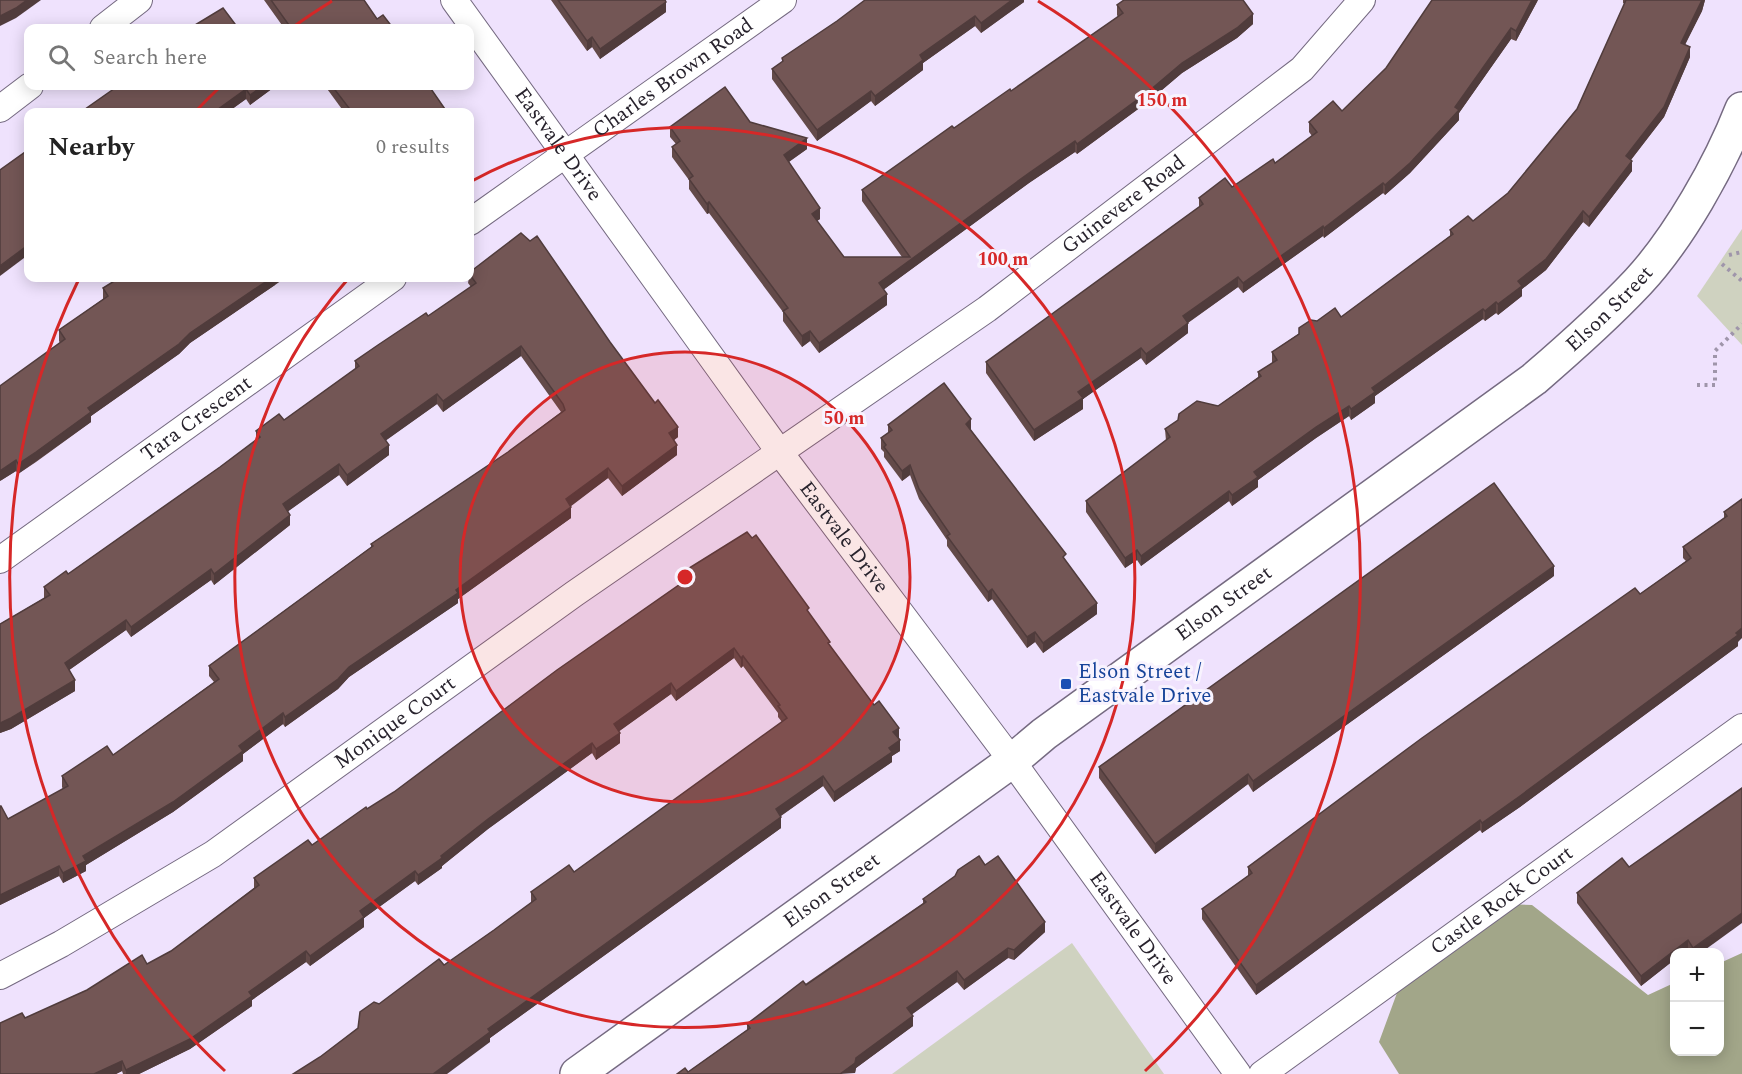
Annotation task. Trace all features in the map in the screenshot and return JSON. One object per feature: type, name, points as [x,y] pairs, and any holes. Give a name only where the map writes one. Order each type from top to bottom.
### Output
[{"type":"street","points":[[108,24],[139,0]]},
{"type":"street","name":"Eastvale Drive","points":[[454,0],[471,24]]},
{"type":"street","name":"Charles Brown Road","points":[[564,154],[783,0]]},
{"type":"street","name":"Guinevere Road","points":[[781,454],[987,309],[1302,69],[1362,0]]},
{"type":"street","name":"Eastvale Drive","points":[[474,28],[781,454],[1012,761],[1238,1074]]},
{"type":"street","points":[[0,109],[25,90]]},
{"type":"street","name":"Elson Street","points":[[577,1074],[1012,761],[1044,734],[1534,379],[1580,339],[1640,281],[1689,213],[1729,142],[1742,109]]},
{"type":"street","points":[[474,219],[564,154]]},
{"type":"street","name":"Tara Crescent","points":[[0,560],[387,282]]},
{"type":"street","name":"Monique Court","points":[[0,976],[61,944],[213,854],[574,594],[781,454]]},
{"type":"street","name":"Castle Rock Court","points":[[1262,1074],[1742,728]]},
{"type":"path","points":[[1729,255],[1742,252]]},
{"type":"path","points":[[1722,264],[1742,280]]},
{"type":"path","points":[[1697,385],[1715,385],[1715,351],[1742,324]]},
{"type":"green space","points":[[1742,229],[1742,345],[1697,296]]},
{"type":"green space","points":[[1477,903],[1532,905],[1648,995],[1670,985],[1670,1056],[1724,1056],[1724,961],[1742,953],[1742,1074],[1399,1074],[1379,1042],[1408,963]]},
{"type":"green space","points":[[1072,943],[1164,1074],[892,1074]]},
{"type":"building","points":[[0,0],[27,0],[0,16]]},
{"type":"building","points":[[271,0],[364,0],[377,19],[383,15],[390,24],[288,24]]},
{"type":"building","points":[[558,0],[665,0],[666,2],[600,49],[592,37],[587,41]]},
{"type":"building","points":[[865,0],[1012,0],[981,23],[975,16],[920,55],[923,60],[875,96],[871,91],[817,130],[772,69],[783,61],[782,58]]},
{"type":"building","points":[[1124,0],[1243,0],[1253,14],[1237,28],[1182,63],[1149,91],[1077,144],[1075,141],[1029,173],[879,283],[887,294],[819,343],[810,331],[802,336],[783,311],[788,308],[709,202],[707,204],[689,179],[693,176],[672,147],[680,141],[670,127],[725,87],[750,122],[807,138],[784,155],[820,208],[812,214],[844,257],[910,257],[862,190],[952,126],[954,128],[1010,89],[1011,91],[1123,13],[1117,5]]},
{"type":"building","points":[[1432,0],[1532,0],[1516,31],[1511,28],[1455,107],[1459,110],[1410,163],[1385,185],[1383,183],[1324,228],[1323,226],[1243,283],[1238,277],[1183,316],[1188,323],[1146,354],[1141,348],[1078,392],[1083,398],[1034,430],[986,362],[1203,204],[1199,198],[1225,178],[1232,187],[1273,159],[1275,163],[1317,132],[1309,122],[1333,101],[1342,111],[1386,68]]},
{"type":"building","points":[[1626,0],[1702,0],[1681,43],[1690,47],[1664,107],[1626,156],[1632,161],[1589,217],[1583,211],[1546,259],[1518,281],[1522,286],[1498,304],[1496,302],[1485,311],[1483,309],[1372,388],[1375,392],[1351,409],[1349,406],[1316,427],[1254,472],[1258,477],[1232,495],[1229,491],[1141,556],[1137,550],[1125,558],[1086,501],[1170,437],[1165,429],[1178,420],[1179,414],[1197,401],[1218,406],[1261,376],[1258,372],[1277,360],[1272,352],[1299,334],[1299,328],[1311,320],[1317,321],[1335,308],[1341,317],[1453,234],[1450,230],[1468,216],[1473,221],[1508,193],[1577,109]]},
{"type":"building","points":[[223,8],[235,24],[197,24]]},
{"type":"building","points":[[112,90],[245,90],[220,108],[87,108]]},
{"type":"building","points":[[247,90],[257,90],[250,95]]},
{"type":"building","points":[[335,90],[432,90],[444,108],[349,108]]},
{"type":"building","points":[[24,153],[24,248],[0,266],[0,170]]},
{"type":"building","points":[[521,233],[530,241],[537,236],[655,403],[658,400],[678,427],[669,433],[677,445],[622,486],[608,468],[566,499],[571,507],[456,590],[458,593],[349,667],[338,679],[285,717],[283,713],[239,746],[243,751],[173,802],[83,856],[86,861],[63,873],[59,866],[0,895],[0,806],[8,819],[68,786],[62,776],[107,746],[113,755],[219,679],[209,666],[373,546],[371,544],[508,452],[565,410],[563,404],[521,346],[443,401],[437,394],[381,434],[389,445],[347,475],[339,464],[283,504],[290,515],[214,574],[211,569],[131,627],[126,620],[65,663],[75,680],[0,723],[0,624],[50,595],[44,587],[66,571],[68,574],[260,437],[256,431],[279,414],[284,420],[359,366],[355,361],[426,313],[428,316],[476,283],[474,269]]},
{"type":"building","points":[[113,282],[265,282],[190,333],[179,344],[88,408],[91,412],[36,452],[18,464],[16,460],[0,471],[0,386],[65,339],[59,330],[108,296],[103,288]]},
{"type":"building","points":[[944,383],[971,419],[966,424],[1066,554],[1063,557],[1097,603],[1043,643],[1035,632],[1027,637],[992,589],[988,592],[947,536],[950,534],[919,489],[910,465],[902,471],[884,447],[886,445],[881,438],[892,430],[888,425]]},
{"type":"building","points":[[1494,483],[1554,566],[1253,781],[1248,774],[1155,844],[1099,767]]},
{"type":"building","points":[[1742,499],[1742,628],[1736,633],[1738,635],[1520,796],[1482,823],[1480,820],[1256,985],[1202,909],[1252,873],[1248,867],[1422,738],[1635,588],[1640,594],[1691,558],[1683,547],[1727,516],[1724,512]]},
{"type":"building","points":[[747,532],[752,538],[756,535],[809,608],[807,610],[830,642],[828,643],[874,705],[879,701],[899,728],[893,732],[900,740],[889,748],[892,752],[834,792],[823,776],[776,809],[781,817],[488,1029],[490,1032],[433,1074],[293,1074],[358,1028],[360,1012],[374,1002],[379,1004],[439,959],[444,965],[536,899],[531,892],[569,865],[574,872],[787,718],[778,706],[780,705],[743,656],[741,658],[734,648],[676,691],[671,683],[614,724],[620,733],[596,749],[592,743],[488,819],[441,856],[442,858],[418,875],[415,871],[360,911],[364,917],[310,956],[306,951],[249,992],[252,996],[190,1039],[126,1070],[122,1061],[94,1074],[0,1074],[0,1023],[22,1013],[25,1018],[87,990],[142,955],[147,964],[171,951],[259,885],[254,878],[308,840],[312,845],[366,807],[367,809],[394,792],[557,670],[683,582],[678,575]]},
{"type":"building","points":[[1742,788],[1742,913],[1693,948],[1688,940],[1678,948],[1670,948],[1670,954],[1641,976],[1577,893],[1622,858],[1629,867]]},
{"type":"building","points":[[979,856],[985,865],[998,856],[1045,922],[1014,950],[1008,948],[964,980],[957,971],[907,1008],[913,1016],[856,1058],[855,1063],[840,1074],[677,1074],[685,1068],[688,1072],[750,1028],[747,1024],[803,981],[806,985],[926,902],[923,899]]},
{"type":"place","name":"Elson Street / Eastvale Drive","points":[[1066,684]]}]
